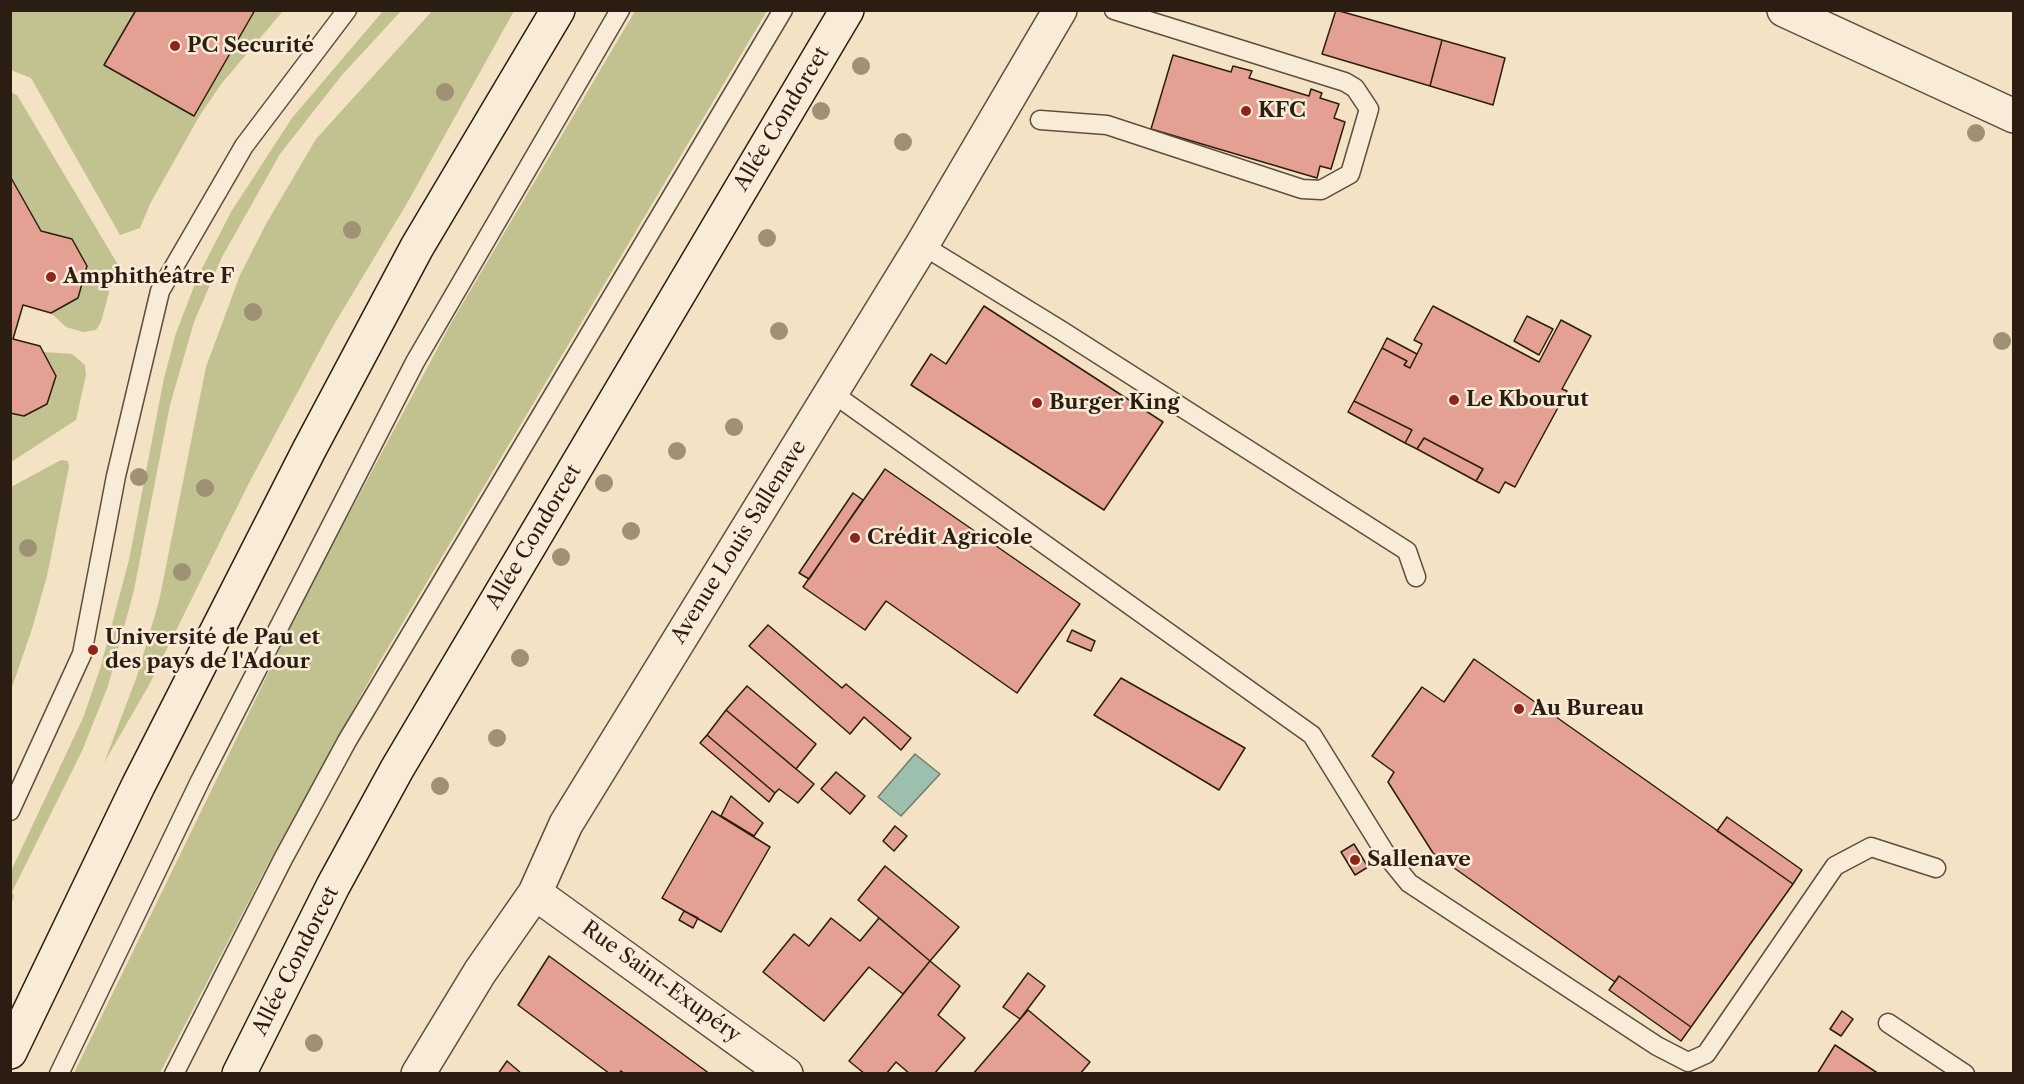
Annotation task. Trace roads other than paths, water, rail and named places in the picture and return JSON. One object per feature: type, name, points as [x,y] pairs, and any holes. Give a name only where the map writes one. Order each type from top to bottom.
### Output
[{"type":"main road","points":[[10,1052],[138,786],[309,450],[417,247],[558,10]]},
{"type":"main road","name":"Allée Condorcet","points":[[239,1074],[338,877],[397,769],[847,10]]},
{"type":"main road","name":"Avenue Louis Sallenave","points":[[418,1074],[480,972],[535,893],[566,825],[922,245],[1060,10]]},
{"type":"main road","points":[[1784,10],[2013,116]]},
{"type":"main road","name":"Rue Saint-Exupéry","points":[[535,893],[786,1074]]},
{"type":"lane","points":[[10,811],[82,654],[116,476],[160,291],[244,146],[347,10]]},
{"type":"lane","points":[[59,1074],[195,790],[415,362],[620,10]]},
{"type":"lane","points":[[174,1074],[283,858],[347,741],[783,10]]},
{"type":"lane","points":[[1040,120],[1107,124],[1302,189],[1321,190],[1350,174],[1369,109],[1355,88],[1345,81],[1114,10]]},
{"type":"lane","points":[[922,245],[1062,331],[1407,551],[1416,577]]},
{"type":"lane","points":[[831,392],[1312,735],[1388,856],[1409,883],[1657,1046],[1688,1062],[1706,1054],[1835,866],[1871,847],[1936,868]]},
{"type":"lane","points":[[1888,1023],[1965,1074]]},
{"type":"place","name":"PC Securité","points":[[175,46]]},
{"type":"place","name":"KFC","points":[[1246,111]]},
{"type":"place","name":"Amphithéâtre F","points":[[51,277]]},
{"type":"place","name":"Le Kbourut","points":[[1454,400]]},
{"type":"place","name":"Burger King","points":[[1037,403]]},
{"type":"place","name":"Crédit Agricole","points":[[855,538]]},
{"type":"place","name":"Université de Pau et des pays de l'Adour","points":[[93,650]]},
{"type":"place","name":"Au Bureau","points":[[1519,709]]},
{"type":"place","name":"Sallenave","points":[[1355,860]]}]
